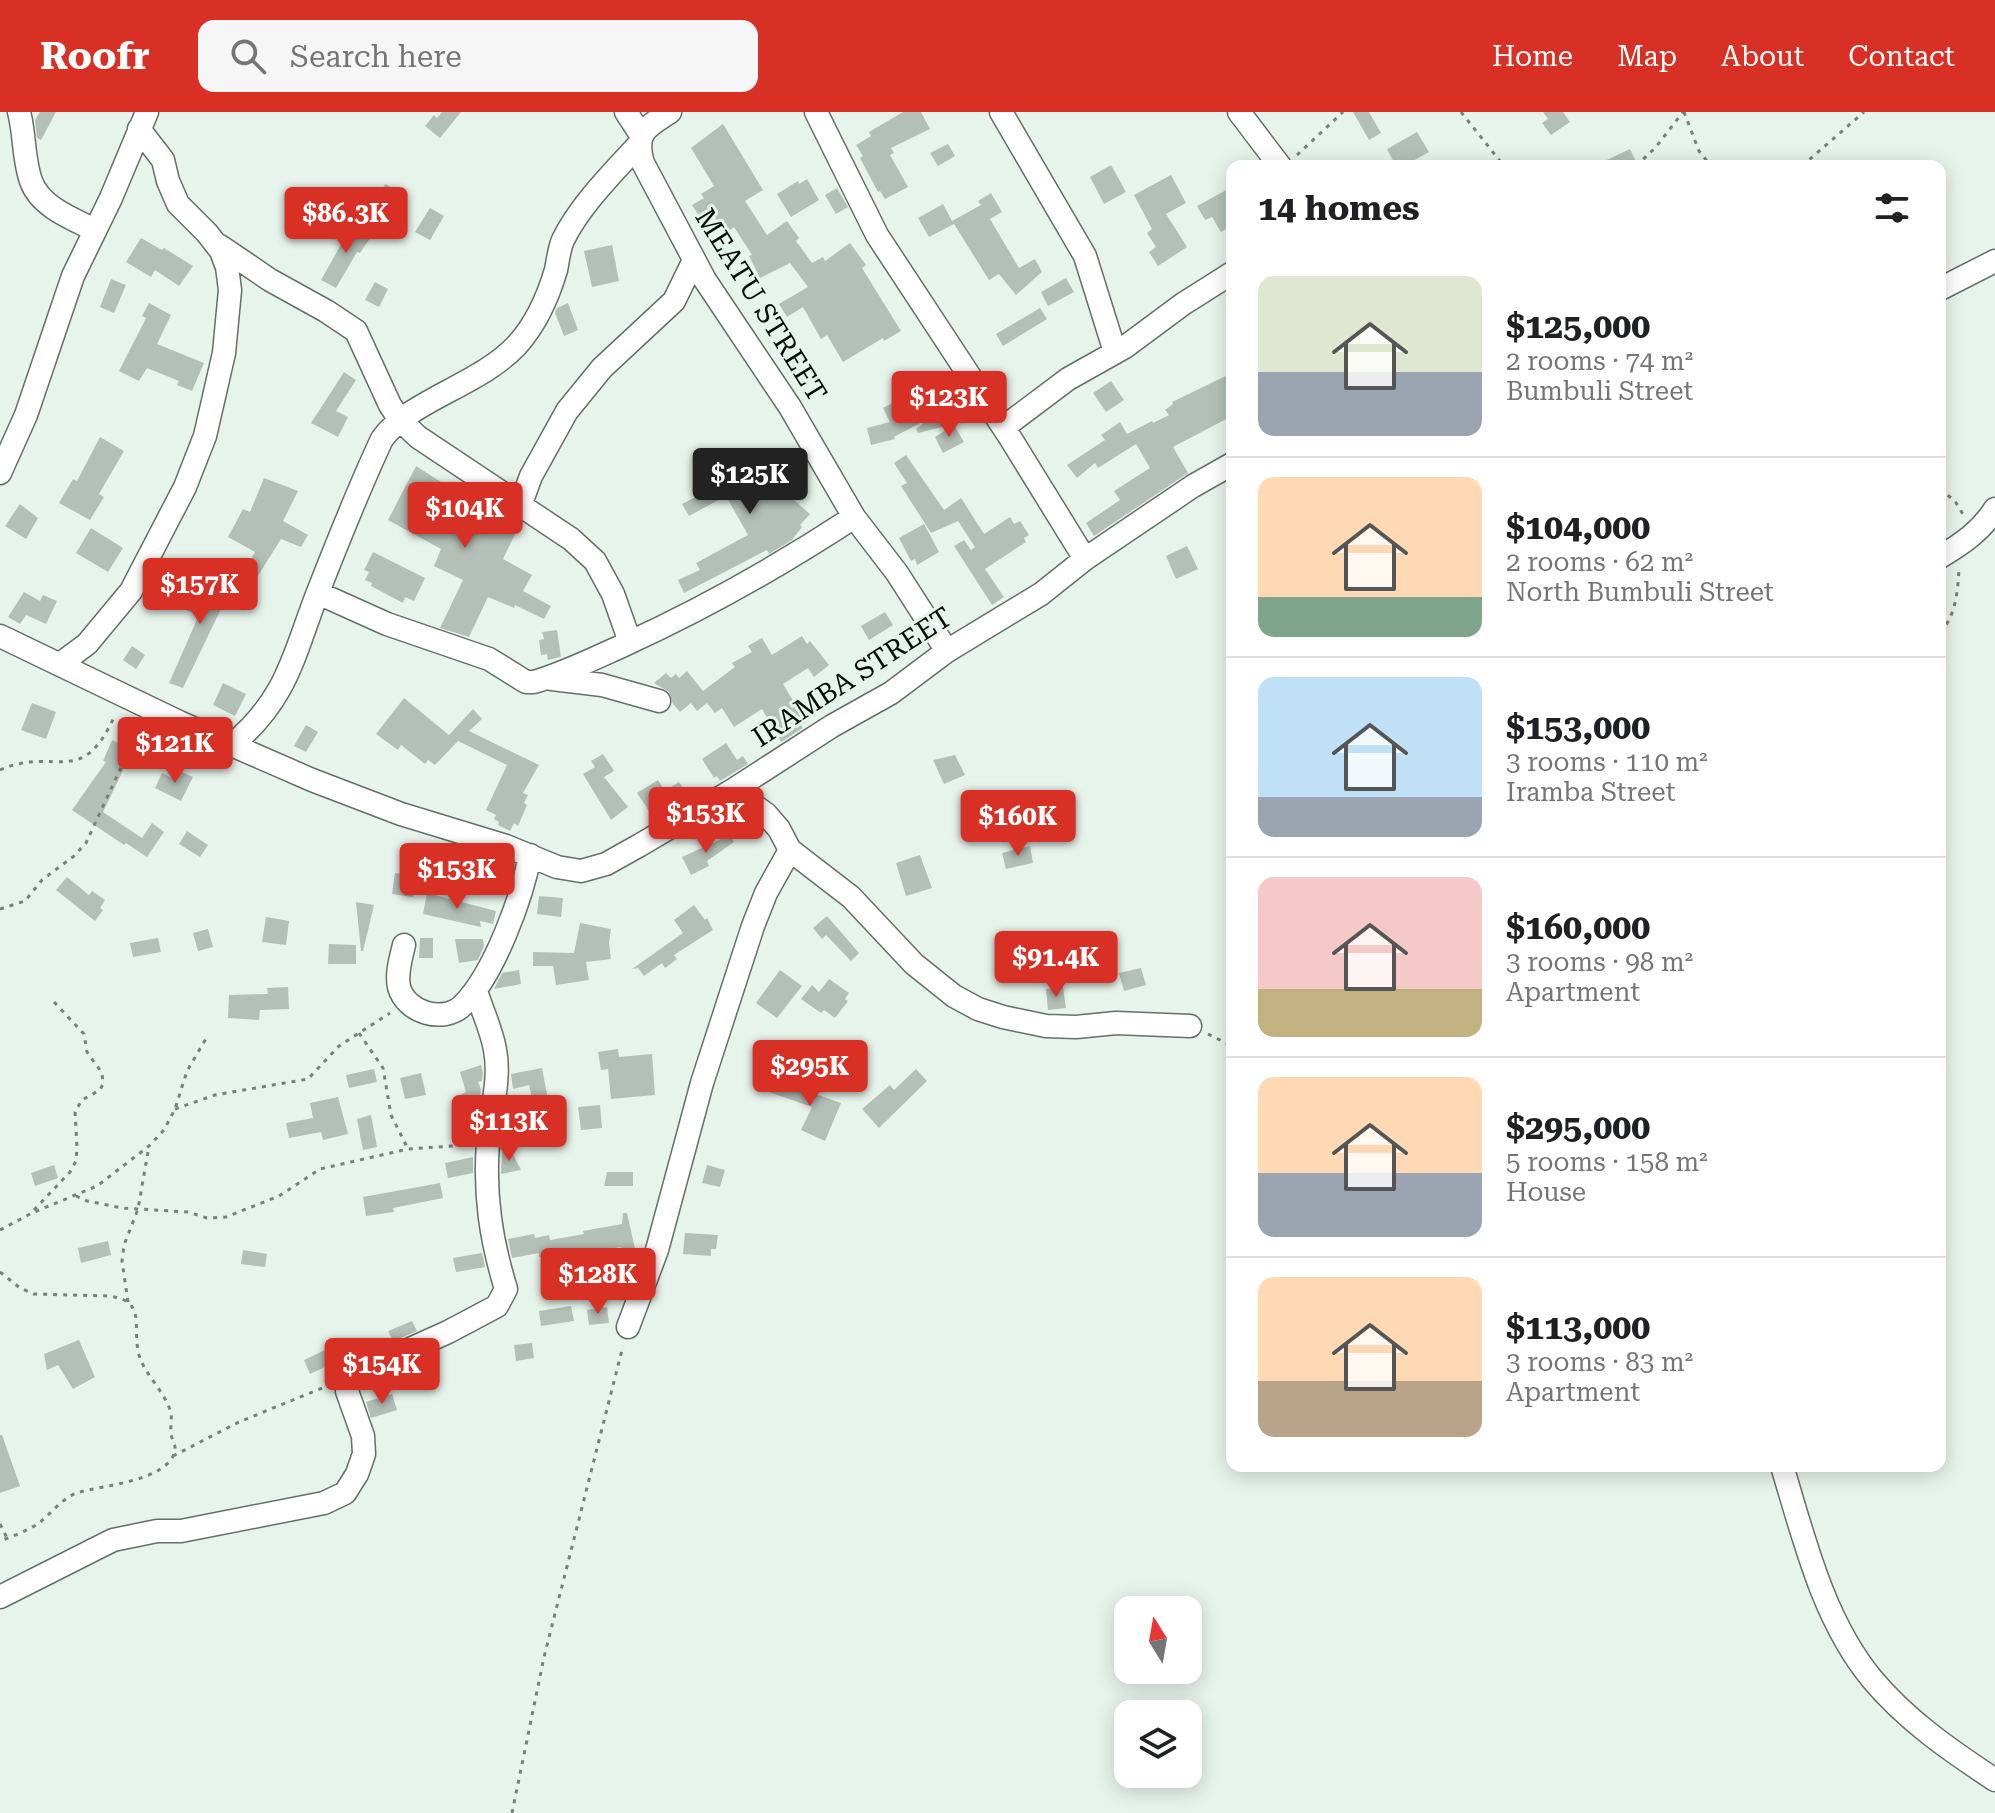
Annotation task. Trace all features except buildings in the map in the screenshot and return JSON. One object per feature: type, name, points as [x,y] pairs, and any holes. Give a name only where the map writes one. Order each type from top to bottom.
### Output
[{"type":"street","points":[[19,112],[31,183],[61,213],[95,230]]},
{"type":"street","name":"MEATU STREET","points":[[626,112],[640,140],[643,163],[694,260],[742,338],[790,407],[854,517],[897,573],[947,651]]},
{"type":"street","points":[[232,745],[254,726],[292,668],[318,593],[378,447],[389,429],[473,379],[514,348],[529,331],[544,305],[562,243],[572,225],[640,140],[670,112]]},
{"type":"street","points":[[816,112],[877,235],[1004,427],[1085,559]]},
{"type":"street","points":[[1001,112],[1085,256],[1115,352]]},
{"type":"street","points":[[1239,112],[1275,160]]},
{"type":"street","points":[[0,473],[26,415],[73,276],[143,121]]},
{"type":"street","points":[[143,121],[163,160],[178,204],[214,242],[270,280],[356,331],[400,420],[437,451],[571,539],[595,561],[624,619],[630,642]]},
{"type":"street","points":[[60,664],[87,644],[131,591],[185,487],[205,436],[224,353],[230,290],[227,267],[214,242]]},
{"type":"street","points":[[520,506],[531,476],[567,411],[602,368],[674,301],[694,260]]},
{"type":"street","points":[[1946,286],[1995,261]]},
{"type":"street","points":[[1004,427],[1068,379],[1115,352],[1226,277]]},
{"type":"street","name":"IRAMBA STREET","points":[[0,636],[232,745],[353,796],[570,871],[592,868],[606,864],[733,790],[832,726],[891,693],[947,651],[1041,594],[1085,559],[1226,467]]},
{"type":"street","points":[[1958,545],[1995,509]]},
{"type":"street","points":[[547,679],[692,612],[794,556],[854,517]]},
{"type":"street","points":[[318,593],[387,624],[489,659],[526,682],[547,679],[602,685],[659,701]]},
{"type":"street","points":[[733,790],[766,814],[779,829],[790,850],[851,897],[914,964],[954,996],[978,1009],[1046,1026],[1116,1023],[1190,1026]]},
{"type":"street","points":[[628,1327],[657,1250],[702,1083],[753,926],[766,893],[790,850]]},
{"type":"street","points":[[404,945],[398,977],[399,990],[408,1002],[435,1016],[446,1016],[460,1009],[476,991],[513,914],[530,855]]},
{"type":"street","points":[[0,1597],[113,1540],[157,1531],[181,1531],[324,1503],[345,1493],[357,1474],[364,1454],[363,1436],[347,1386],[359,1372],[497,1306],[506,1289],[491,1239],[488,1145],[497,1065],[495,1049],[476,991]]},
{"type":"street","points":[[1784,1472],[1817,1576],[1836,1622],[1871,1678],[1914,1723],[1995,1780]]},
{"type":"path","points":[[1295,160],[1343,112]]},
{"type":"path","points":[[1461,112],[1499,160]]},
{"type":"path","points":[[1644,160],[1684,112]]},
{"type":"path","points":[[1684,112],[1699,151],[1706,160]]},
{"type":"path","points":[[1809,160],[1864,112]]},
{"type":"path","points":[[1946,494],[1955,501],[1958,545],[1957,590],[1946,625]]},
{"type":"path","points":[[0,770],[16,765],[79,760],[89,755],[134,700]]},
{"type":"path","points":[[0,909],[25,901],[42,880],[86,843],[123,763],[134,700]]},
{"type":"path","points":[[32,1213],[70,1172],[76,1161],[75,1112],[82,1100],[100,1090],[103,1084],[102,1073],[87,1052],[84,1034],[54,1002]]},
{"type":"path","points":[[175,1109],[215,1095],[308,1079],[339,1046],[408,1002]]},
{"type":"path","points":[[1190,1026],[1226,1043]]},
{"type":"path","points":[[359,1032],[383,1068],[391,1115],[408,1149]]},
{"type":"path","points":[[0,1230],[97,1186],[149,1146],[164,1130],[175,1109],[187,1071],[207,1037]]},
{"type":"path","points":[[76,1196],[87,1201],[138,1209],[188,1212],[207,1218],[226,1217],[279,1196],[320,1169],[408,1149],[488,1145]]},
{"type":"path","points":[[128,1303],[122,1261],[124,1245],[138,1209],[149,1146]]},
{"type":"path","points":[[0,1272],[20,1288],[34,1294],[119,1297],[128,1303],[138,1321],[140,1358],[171,1411],[170,1429],[176,1447],[173,1456]]},
{"type":"path","points":[[512,1813],[544,1657],[628,1327]]},
{"type":"path","points":[[0,1541],[35,1525],[74,1494],[140,1480],[173,1456],[239,1422],[359,1372]]},
{"type":"path","points":[[0,1524],[7,1538]]}]
